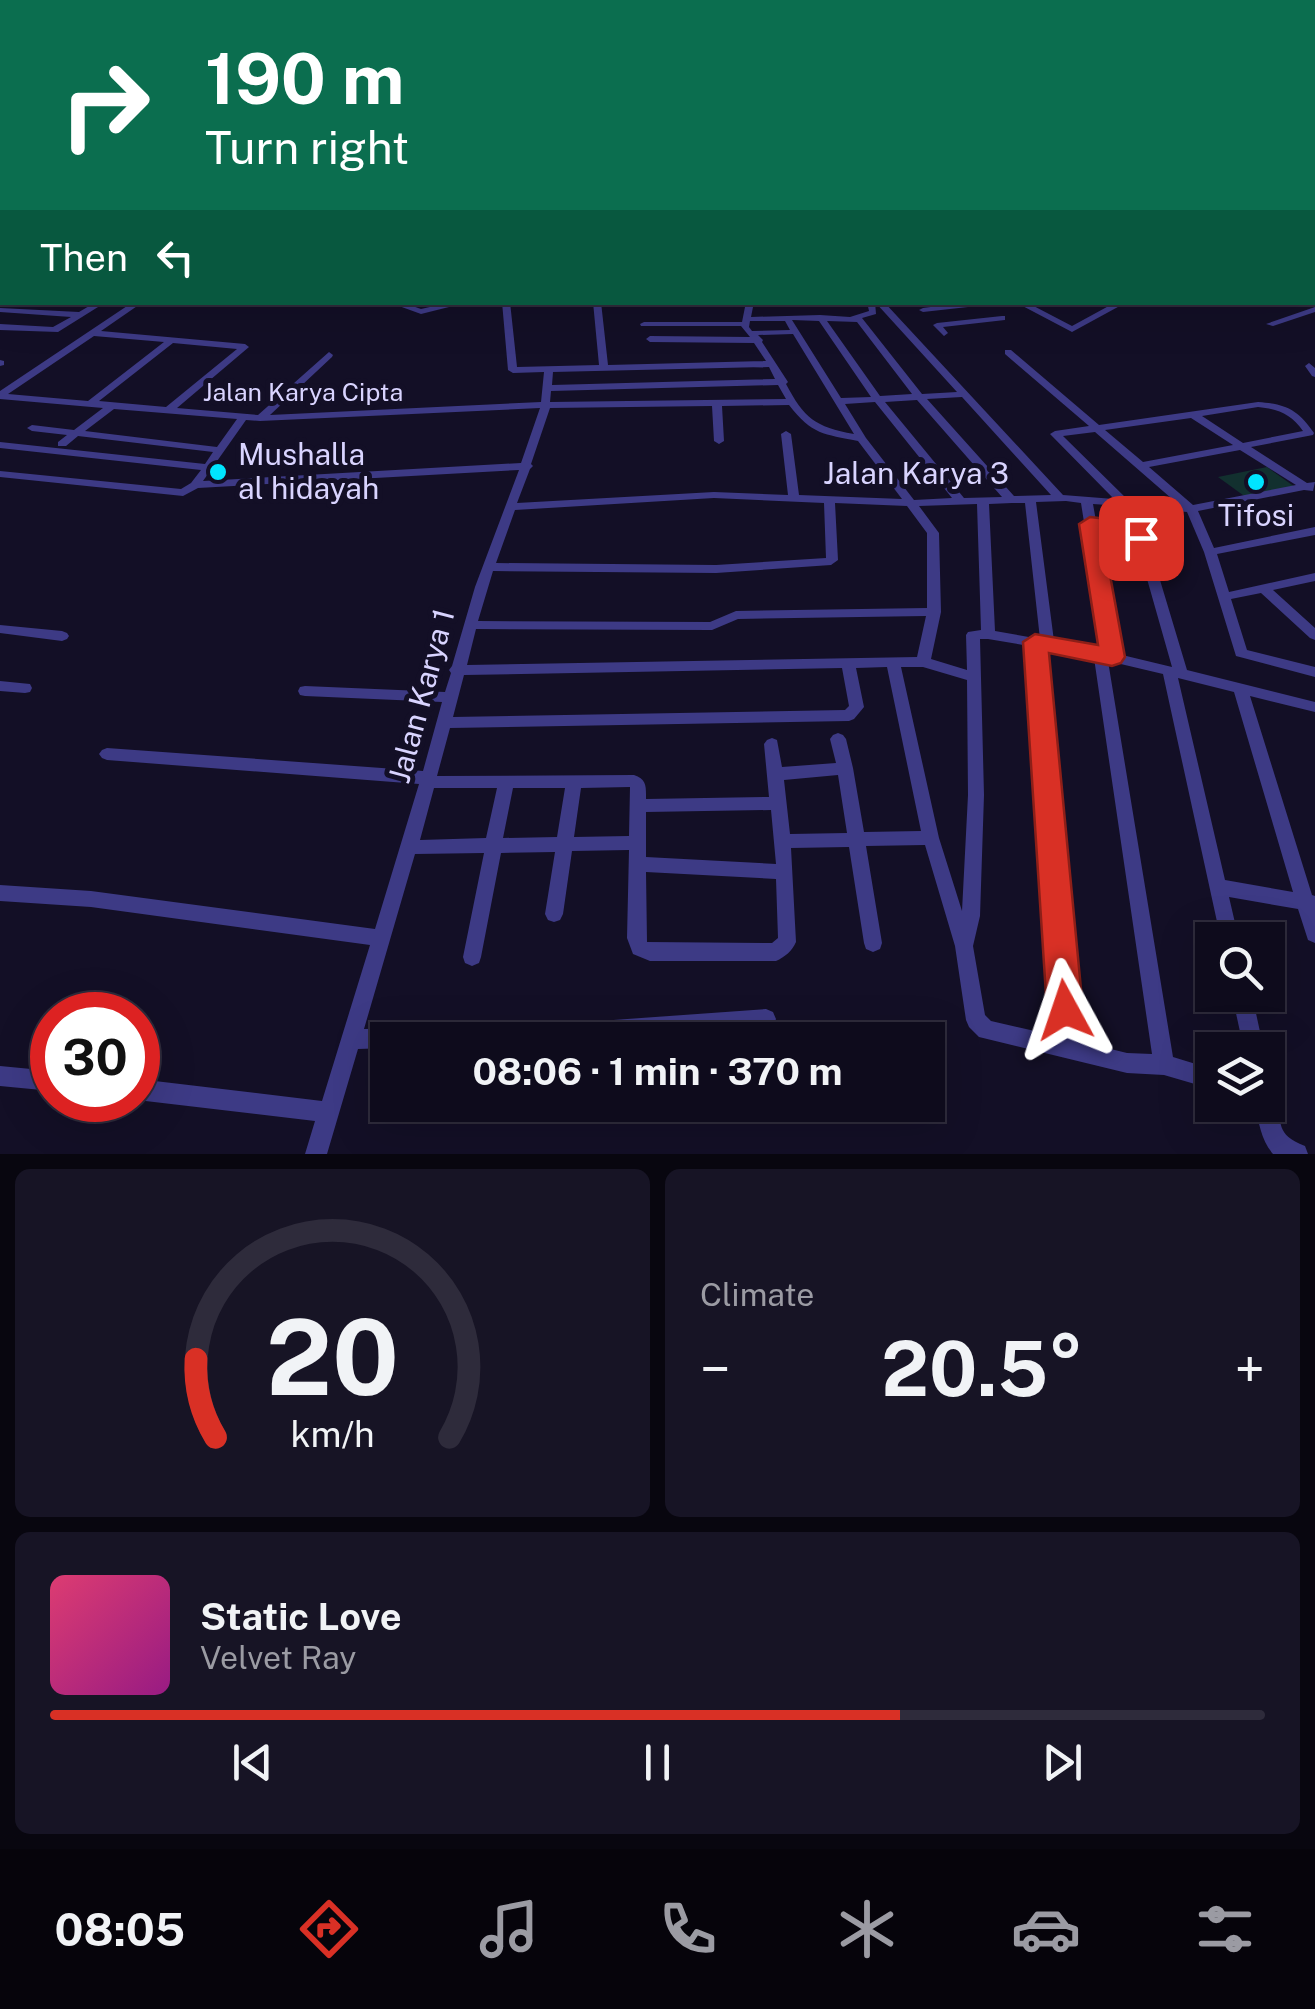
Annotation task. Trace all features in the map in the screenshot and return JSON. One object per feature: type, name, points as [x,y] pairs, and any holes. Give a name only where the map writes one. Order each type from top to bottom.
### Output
[{"type":"street","points":[[0,326],[56,330],[97,305]]},
{"type":"street","points":[[0,396],[135,305]]},
{"type":"street","points":[[400,305],[420,312],[450,305]]},
{"type":"street","points":[[506,305],[513,370],[772,364]]},
{"type":"street","points":[[597,305],[604,366]]},
{"type":"street","points":[[750,305],[751,329],[793,402],[816,428],[862,439]]},
{"type":"street","points":[[650,339],[751,329],[786,319],[854,318],[873,312],[872,305]]},
{"type":"street","points":[[882,305],[960,395],[1060,498]]},
{"type":"street","points":[[979,305],[1012,323]]},
{"type":"street","points":[[1025,305],[1072,329],[1117,305]]},
{"type":"street","points":[[920,306],[940,329],[1002,318]]},
{"type":"street","points":[[0,309],[81,315]]},
{"type":"street","points":[[1270,324],[1315,309]]},
{"type":"street","points":[[820,317],[876,398],[961,502]]},
{"type":"street","points":[[854,318],[1012,500]]},
{"type":"street","points":[[786,319],[862,439],[933,533],[934,612],[923,662]]},
{"type":"street","points":[[644,324],[792,332]]},
{"type":"street","points":[[94,332],[245,347],[170,410]]},
{"type":"street","points":[[91,403],[173,338]]},
{"type":"street","points":[[1008,352],[1191,509],[1210,552],[1243,655],[1315,672]]},
{"type":"street","points":[[260,418],[329,355]]},
{"type":"street","name":"Jalan Karya 1","points":[[316,1154],[409,846],[456,670],[528,466],[548,397],[549,368]]},
{"type":"street","points":[[548,397],[783,382]]},
{"type":"street","points":[[838,401],[960,395]]},
{"type":"street","name":"Jalan Karya Cipta","points":[[0,396],[243,418],[548,397]]},
{"type":"street","points":[[548,397],[793,402]]},
{"type":"street","points":[[717,403],[719,440]]},
{"type":"street","points":[[1128,506],[1055,436],[1279,404],[1309,432],[1140,466]]},
{"type":"street","points":[[62,444],[112,405]]},
{"type":"street","points":[[1193,415],[1312,488]]},
{"type":"street","points":[[195,485],[243,418]]},
{"type":"street","points":[[32,428],[220,450]]},
{"type":"street","points":[[786,434],[794,497]]},
{"type":"street","points":[[0,445],[207,467]]},
{"type":"street","points":[[0,474],[178,493],[195,485],[528,466]]},
{"type":"street","name":"Jalan Karya 3","points":[[514,507],[670,496],[794,497],[913,504],[1060,498],[1191,509],[1312,488]]},
{"type":"street","points":[[1030,499],[1068,1047]]},
{"type":"street","points":[[490,566],[716,569],[827,562],[832,560],[833,534],[829,500]]},
{"type":"street","points":[[983,501],[988,634]]},
{"type":"street","points":[[1087,502],[1164,1064]]},
{"type":"street","points":[[1090,524],[1139,530],[1175,673],[1226,922]]},
{"type":"street","points":[[1210,552],[1315,532]]},
{"type":"street","points":[[1223,597],[1313,579]]},
{"type":"street","points":[[1264,589],[1315,635]]},
{"type":"street","points":[[470,625],[712,626],[736,615],[934,612]]},
{"type":"street","points":[[0,629],[62,636]]},
{"type":"street","points":[[964,946],[971,916],[974,846],[972,635],[988,634],[1106,656],[1314,710]]},
{"type":"street","points":[[444,723],[849,715],[857,706],[848,662]]},
{"type":"street","points":[[456,670],[923,662],[974,677]]},
{"type":"street","points":[[893,663],[931,838],[964,946],[979,1026],[1127,1063],[1164,1064],[1195,1074]]},
{"type":"street","points":[[0,686],[25,688]]},
{"type":"street","points":[[1240,688],[1310,903],[1315,934]]},
{"type":"street","points":[[305,691],[450,697]]},
{"type":"street","points":[[838,740],[873,942]]},
{"type":"street","points":[[106,754],[428,780],[634,781],[636,938],[640,948],[650,952],[776,952],[787,942],[786,872],[772,744]]},
{"type":"street","points":[[775,774],[845,768]]},
{"type":"street","points":[[472,957],[506,781]]},
{"type":"street","points":[[554,914],[574,781]]},
{"type":"street","points":[[637,806],[778,803]]},
{"type":"street","points":[[782,840],[931,838]]},
{"type":"street","points":[[409,846],[636,842]]},
{"type":"street","points":[[636,864],[786,872]]},
{"type":"street","points":[[1218,887],[1310,903]]},
{"type":"street","points":[[0,893],[109,902],[381,938]]},
{"type":"street","points":[[351,1040],[526,1036],[766,1019]]},
{"type":"street","points":[[0,1076],[30,1079]]},
{"type":"street","points":[[160,1093],[326,1112]]},
{"type":"street","points":[[1270,1122],[1276,1144],[1297,1154]]},
{"type":"green space","name":"Tifosi","points":[[1267,467],[1295,487],[1247,498],[1218,477]]},
{"type":"place","name":"Mushalla al hidayah","points":[[218,472]]},
{"type":"place","name":"Tifosi","points":[[1256,482]]},
{"type":"route","points":[[1065,1010],[1035,642],[1112,657],[1090,524],[1135,528],[1141,538]]}]
